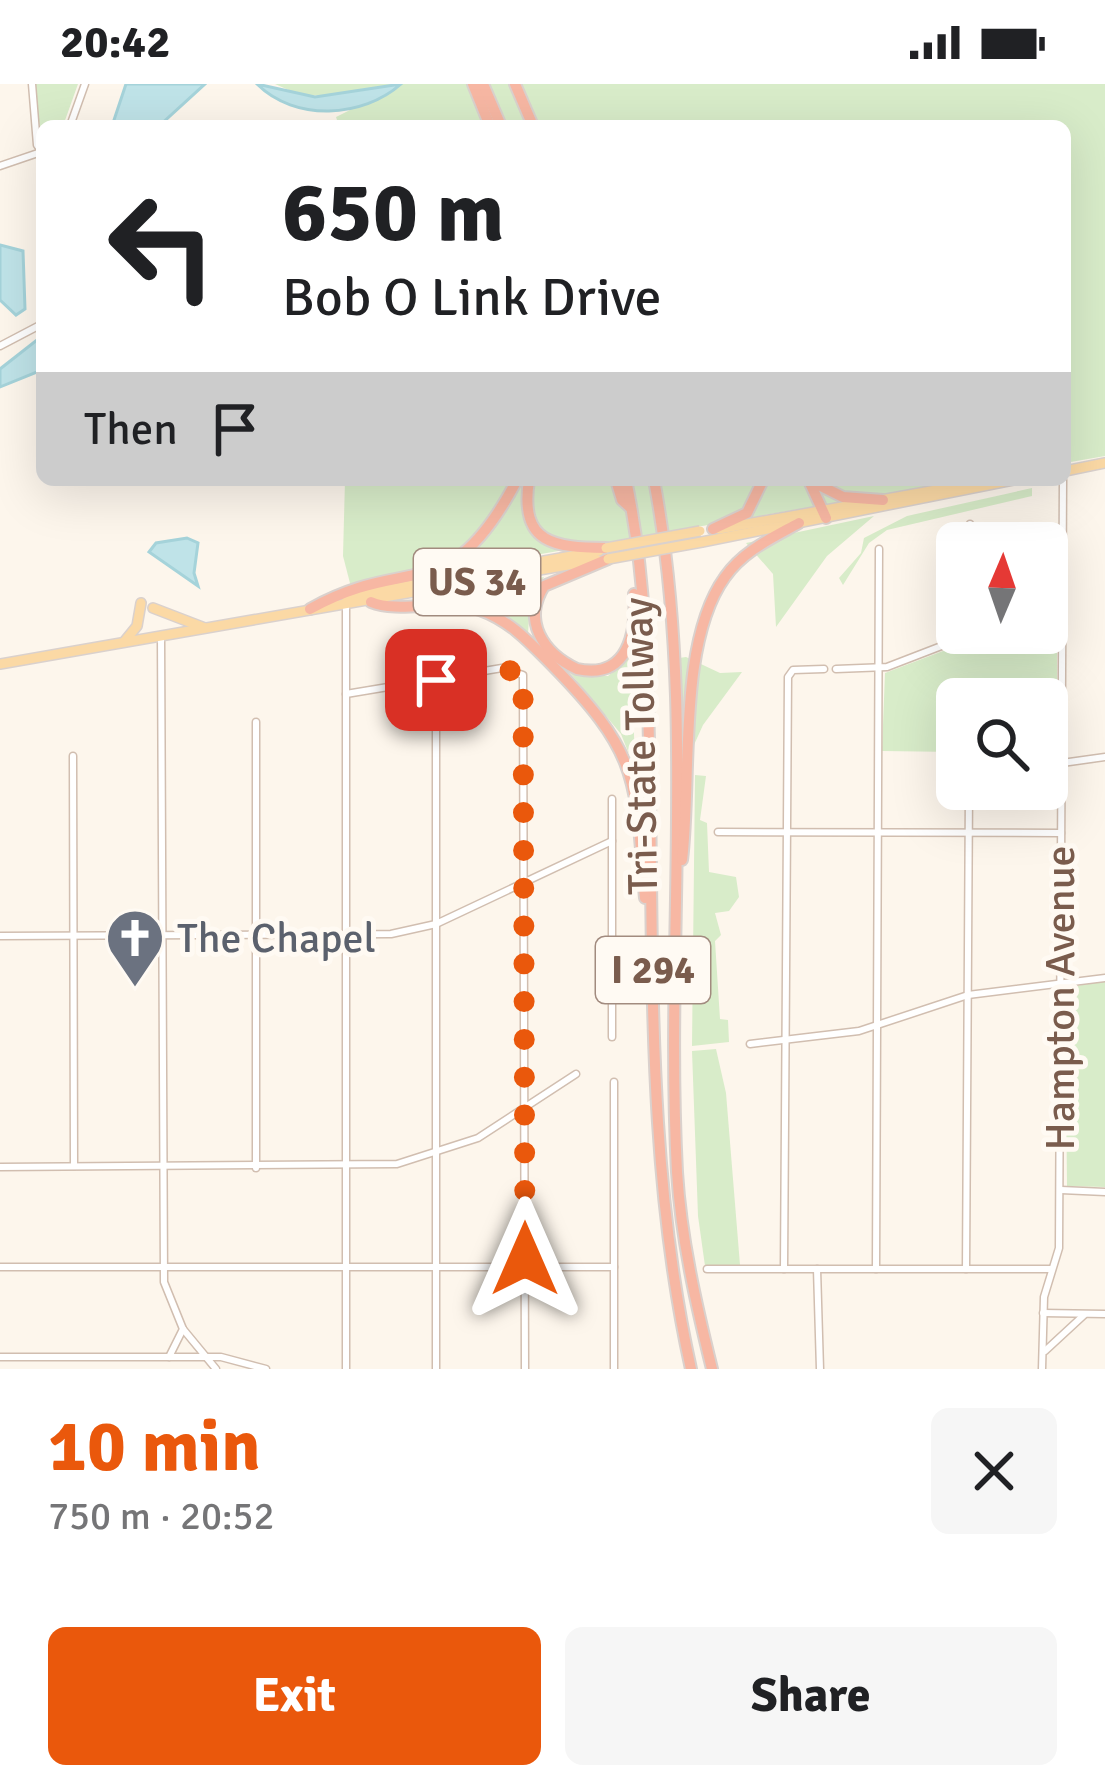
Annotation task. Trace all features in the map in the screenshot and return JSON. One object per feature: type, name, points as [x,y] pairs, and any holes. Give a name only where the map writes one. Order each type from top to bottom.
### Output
[{"type":"highway","points":[[473,84],[488,120]]},
{"type":"highway","points":[[483,84],[498,120]]},
{"type":"highway","points":[[515,84],[530,120]]},
{"type":"highway","points":[[310,609],[342,591],[422,576],[452,563],[484,536],[513,486]]},
{"type":"highway","points":[[529,486],[529,517],[537,532],[567,548],[607,554]]},
{"type":"highway","name":"Tri-State Tollway","points":[[621,486],[622,500],[632,509],[648,672],[655,1130],[663,1228],[691,1369]]},
{"type":"highway","name":"Tri-State Tollway","points":[[657,486],[675,604],[677,1172],[689,1268],[712,1369]]},
{"type":"highway","points":[[705,534],[747,513],[760,486]]},
{"type":"highway","points":[[812,486],[825,514]]},
{"type":"highway","points":[[821,486],[843,497],[883,500]]},
{"type":"highway","points":[[677,904],[704,622],[729,572],[747,554],[799,523]]},
{"type":"highway","points":[[607,554],[553,580],[535,604],[541,640],[577,669],[603,670],[626,653],[634,636],[639,568]]},
{"type":"highway","points":[[371,602],[382,606],[440,602],[492,615],[522,635],[608,723],[621,744],[637,801],[653,957]]},
{"type":"main road","points":[[1071,470],[1105,463]]},
{"type":"main road","name":"US 34","points":[[705,534],[799,523],[883,500],[970,486]]},
{"type":"main road","name":"US 34","points":[[0,664],[346,602],[371,602],[705,534],[974,486]]},
{"type":"main road","name":"US 34","points":[[346,602],[358,595],[607,554]]},
{"type":"main road","points":[[124,642],[137,626],[141,603]]},
{"type":"main road","points":[[153,608],[205,628]]},
{"type":"street","points":[[32,84],[37,120]]},
{"type":"street","points":[[72,120],[85,84]]},
{"type":"street","points":[[0,166],[36,154]]},
{"type":"street","points":[[0,346],[36,327]]},
{"type":"street","name":"Hampton Avenue","points":[[1063,486],[1063,522]]},
{"type":"street","points":[[876,1269],[879,549]]},
{"type":"street","points":[[346,602],[346,1369]]},
{"type":"street","points":[[161,636],[164,1267],[166,1293],[183,1329],[216,1369]]},
{"type":"street","points":[[836,668],[879,668],[936,647]]},
{"type":"street","points":[[346,694],[502,668],[523,675],[525,1369]]},
{"type":"street","points":[[784,1269],[790,671],[824,668]]},
{"type":"street","points":[[436,680],[436,1369]]},
{"type":"street","points":[[256,722],[256,1168]]},
{"type":"street","points":[[73,756],[74,1167]]},
{"type":"street","points":[[1068,762],[1105,757]]},
{"type":"street","points":[[612,1037],[613,799]]},
{"type":"street","points":[[966,1269],[969,810]]},
{"type":"street","name":"Hampton Avenue","points":[[1042,1369],[1042,1313],[1059,1250],[1061,810]]},
{"type":"street","points":[[718,832],[1061,833]]},
{"type":"street","points":[[0,936],[347,937],[436,924],[612,841]]},
{"type":"street","points":[[750,1044],[877,1027],[968,995],[1105,978]]},
{"type":"street","points":[[0,1167],[346,1168],[436,1155],[478,1138],[576,1074]]},
{"type":"street","points":[[614,1082],[614,1369]]},
{"type":"street","points":[[1060,1190],[1105,1192]]},
{"type":"street","points":[[0,1267],[614,1267]]},
{"type":"street","points":[[707,1269],[1052,1269]]},
{"type":"street","points":[[817,1269],[820,1369]]},
{"type":"street","points":[[1042,1313],[1105,1315]]},
{"type":"street","points":[[1043,1353],[1085,1314]]},
{"type":"street","points":[[169,1357],[183,1329]]},
{"type":"street","points":[[0,1358],[208,1357],[266,1369]]},
{"type":"street","points":[[238,1369],[248,1363]]},
{"type":"green space","points":[[34,84],[78,84],[65,120],[39,120]]},
{"type":"green space","points":[[275,84],[1105,84],[1105,456],[1071,462],[1071,120],[337,120],[350,110],[350,94],[302,96]]},
{"type":"green space","points":[[345,486],[932,486],[351,587],[343,556]]},
{"type":"green space","points":[[1032,488],[1032,496],[887,530],[869,543],[843,585],[839,578],[861,553],[864,538],[907,516]]},
{"type":"green space","points":[[874,516],[827,556],[776,627],[773,574],[746,543]]},
{"type":"green space","points":[[544,577],[530,598],[528,635],[499,612],[448,598]]},
{"type":"green space","points":[[936,654],[1057,654],[1057,678],[936,678],[936,752],[882,751],[885,673]]},
{"type":"green space","points":[[631,657],[635,769],[621,734],[570,673],[608,676]]},
{"type":"green space","points":[[679,658],[720,673],[742,672],[703,725],[679,778]]},
{"type":"green space","points":[[695,775],[706,776],[700,820],[707,823],[709,872],[736,877],[739,897],[729,911],[715,913],[721,935],[715,941],[720,1019],[728,1020],[729,1042],[692,1046]]},
{"type":"green space","points":[[1105,981],[1105,1187],[1067,1186],[1065,988]]},
{"type":"green space","points":[[716,1049],[726,1093],[740,1265],[705,1266],[698,1216],[692,1051]]},
{"type":"water","points":[[126,84],[205,84],[166,120],[114,120]]},
{"type":"water","points":[[257,84],[315,97],[401,84],[368,104],[329,111],[290,105]]},
{"type":"water","points":[[0,245],[23,251],[25,309],[16,315],[0,300]]},
{"type":"water","points":[[36,341],[36,372],[0,387],[0,369]]},
{"type":"water","points":[[187,538],[198,543],[194,573],[198,586],[149,552],[156,543]]},
{"type":"place","name":"The Chapel","points":[[135,989]]},
{"type":"route","points":[[436,680],[502,668],[523,675],[525,1259]]}]
